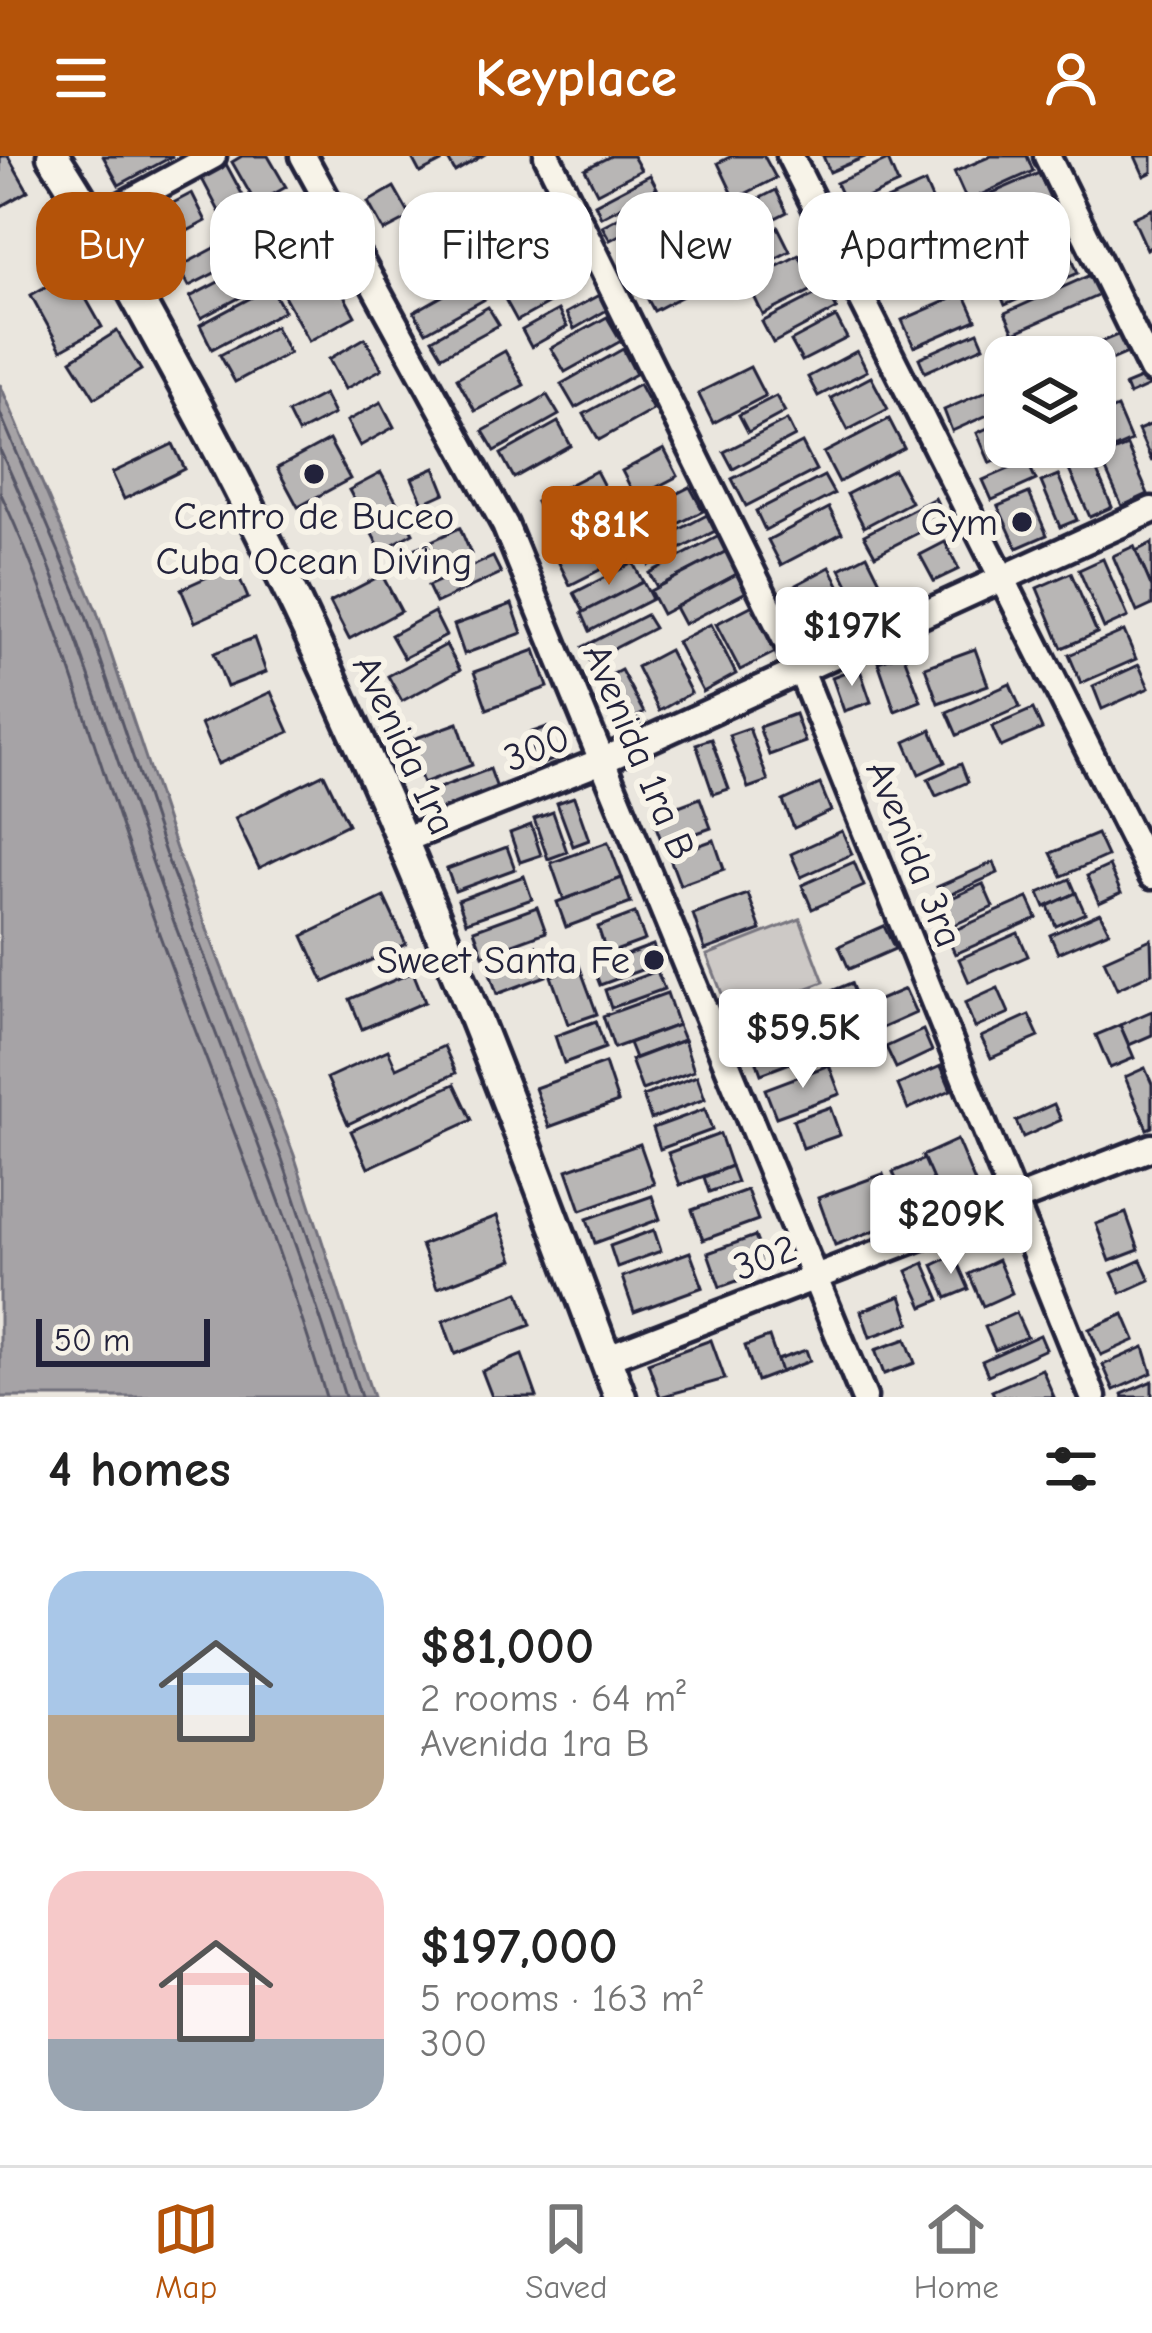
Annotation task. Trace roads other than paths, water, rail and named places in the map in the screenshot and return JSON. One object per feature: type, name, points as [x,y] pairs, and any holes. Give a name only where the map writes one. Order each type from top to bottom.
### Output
[{"type":"street","name":"Avenida 1ra","points":[[53,156],[77,192]]},
{"type":"street","points":[[147,192],[213,156]]},
{"type":"street","name":"Avenida 1ra B","points":[[303,156],[506,525],[864,1397]]},
{"type":"street","name":"Avenida 3ra","points":[[547,156],[802,671],[1094,1397]]},
{"type":"street","points":[[790,156],[1152,876]]},
{"type":"street","points":[[1047,156],[1152,370]]},
{"type":"street","name":"Avenida 1ra","points":[[138,300],[240,488],[406,839],[620,1397]]},
{"type":"street","name":"300","points":[[406,839],[604,760],[1152,510]]},
{"type":"street","name":"302","points":[[605,1358],[1152,1147]]},
{"type":"water","points":[[0,384],[97,612],[176,849],[294,1155],[373,1397],[0,1397]]},
{"type":"place","name":"Centro de Buceo Cuba Ocean Diving","points":[[314,474]]},
{"type":"place","name":"Gym","points":[[1022,522]]},
{"type":"place","name":"Sweet Santa Fe","points":[[654,960]]}]
